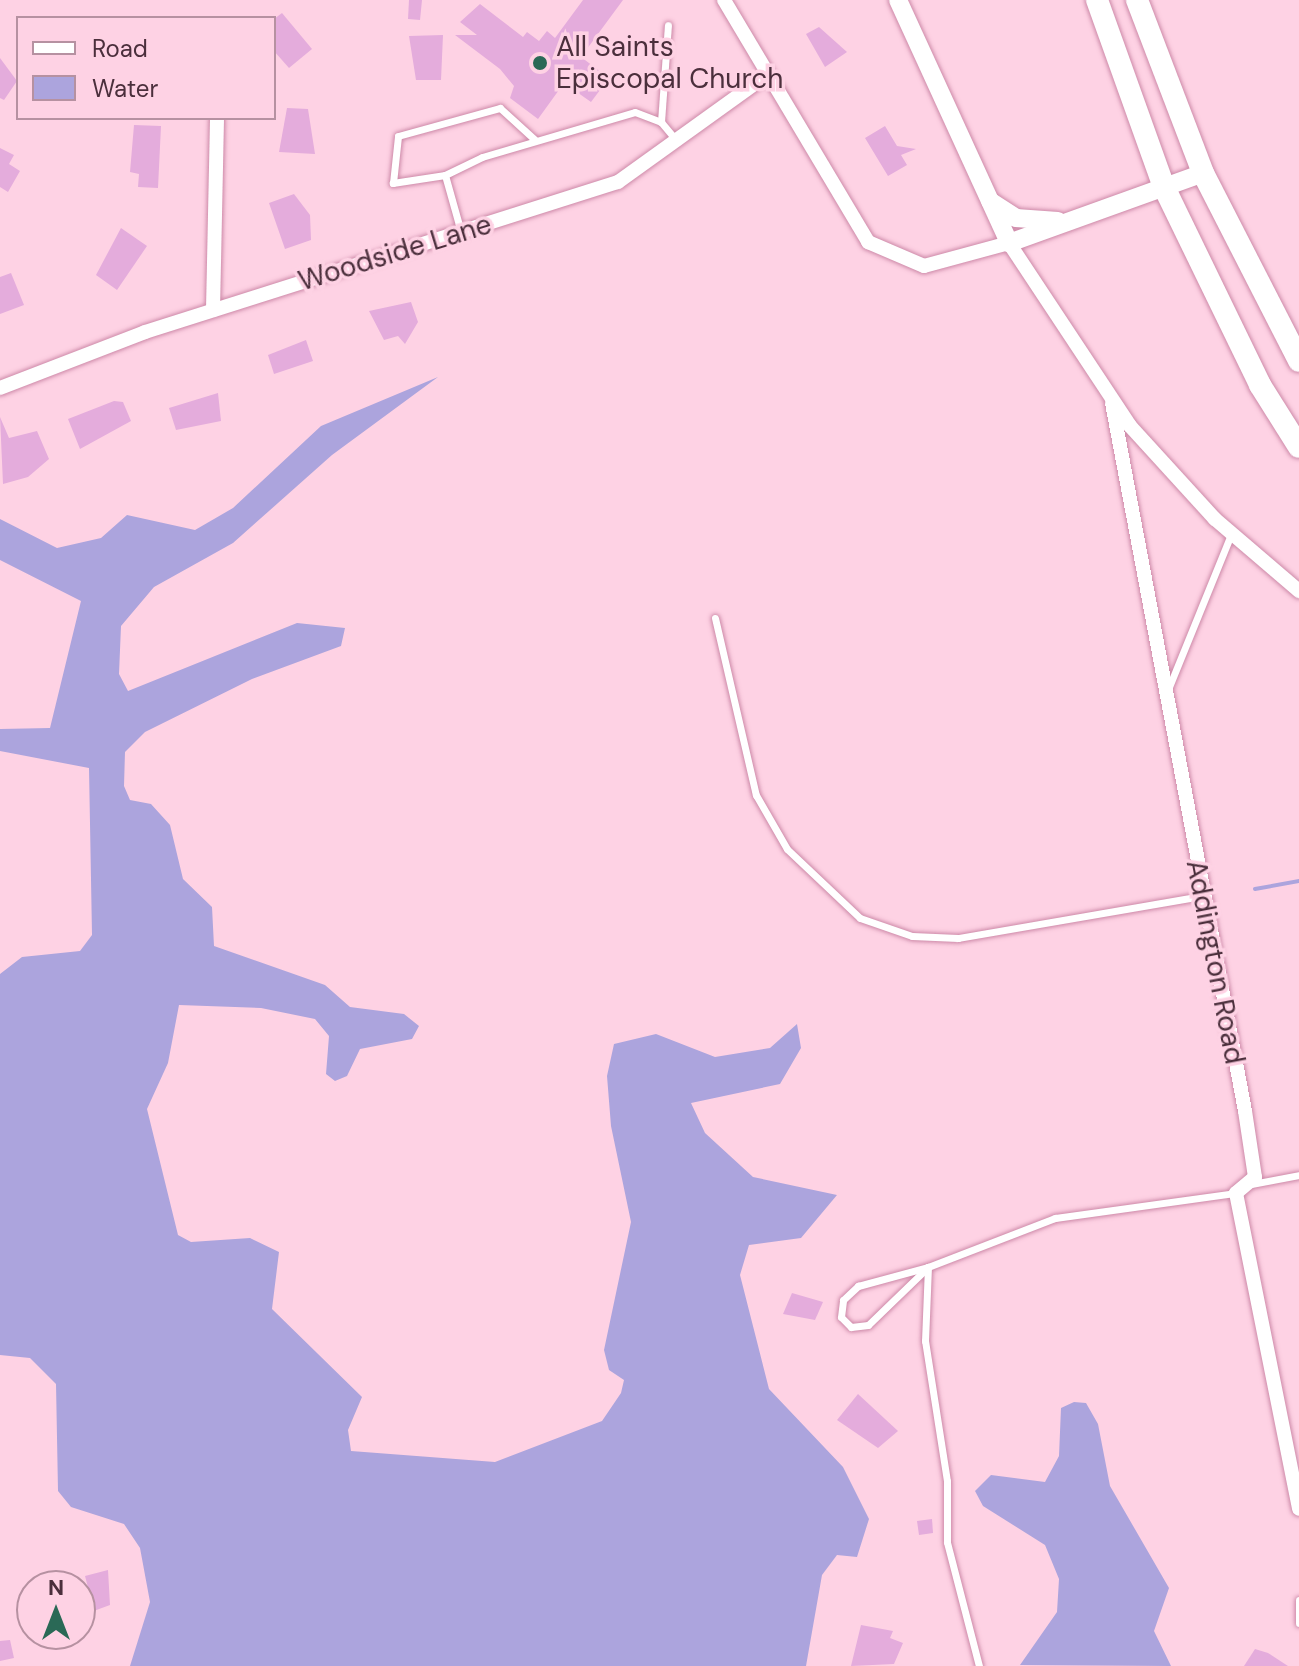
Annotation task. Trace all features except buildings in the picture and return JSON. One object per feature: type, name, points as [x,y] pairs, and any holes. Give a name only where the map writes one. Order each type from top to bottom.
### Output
[{"type":"main road","points":[[1097,0],[1164,187],[1260,385],[1299,447]]},
{"type":"main road","points":[[1137,0],[1203,173],[1299,361]]},
{"type":"street","points":[[724,0],[857,229],[882,253],[924,266],[1009,243],[1203,173]]},
{"type":"street","points":[[898,0],[984,196],[1009,243],[1112,403],[1231,534],[1299,591]]},
{"type":"street","name":"Woodside Lane","points":[[0,388],[213,310],[618,182],[679,143],[767,75]]},
{"type":"street","points":[[213,310],[217,120]]},
{"type":"street","points":[[984,196],[1021,220],[1069,221]]},
{"type":"street","name":"Addington Road","points":[[1112,403],[1163,702],[1245,1111],[1252,1184]]},
{"type":"street","points":[[1252,1184],[1236,1193],[1299,1509]]},
{"type":"lane","points":[[661,122],[668,25]]},
{"type":"lane","points":[[535,140],[500,108],[398,136],[393,183],[445,175],[535,140],[635,112],[661,122],[679,143]]},
{"type":"lane","points":[[445,175],[461,232]]},
{"type":"lane","points":[[1163,702],[1231,534]]},
{"type":"lane","points":[[715,618],[756,795],[787,849],[860,918],[912,936],[958,938],[1202,896]]},
{"type":"lane","points":[[1252,1184],[1299,1175]]},
{"type":"lane","points":[[928,1267],[868,1325],[851,1327],[841,1317],[843,1300],[858,1286],[928,1267],[1055,1218],[1236,1193]]},
{"type":"lane","points":[[928,1267],[925,1341],[947,1481],[947,1542],[979,1666]]},
{"type":"lane","points":[[1299,1600],[1299,1623]]},
{"type":"water","points":[[438,377],[332,455],[233,543],[154,587],[121,626],[119,674],[128,691],[297,623],[345,628],[341,646],[252,679],[145,732],[125,752],[124,786],[130,800],[151,804],[170,825],[183,879],[212,907],[214,946],[325,985],[350,1007],[404,1014],[419,1026],[412,1039],[360,1049],[347,1076],[335,1081],[326,1074],[329,1036],[315,1019],[261,1008],[179,1005],[168,1063],[147,1109],[178,1235],[191,1242],[250,1238],[279,1252],[272,1309],[362,1397],[348,1430],[351,1451],[495,1462],[602,1421],[621,1393],[624,1380],[609,1370],[604,1350],[631,1222],[611,1126],[607,1076],[614,1044],[656,1034],[715,1057],[770,1048],[797,1024],[801,1048],[780,1084],[691,1103],[705,1133],[753,1177],[837,1195],[801,1238],[749,1245],[740,1275],[769,1389],[843,1467],[869,1519],[857,1557],[837,1555],[822,1575],[806,1666],[130,1666],[150,1602],[140,1548],[124,1524],[71,1507],[58,1491],[56,1384],[30,1358],[0,1355],[0,974],[22,957],[80,951],[92,935],[89,768],[0,751],[0,729],[50,728],[81,601],[0,560],[0,519],[57,548],[101,538],[127,515],[195,530],[233,508],[321,426]]},
{"type":"water","points":[[1074,1402],[1086,1403],[1098,1424],[1110,1486],[1169,1588],[1154,1631],[1171,1666],[1020,1665],[1057,1612],[1059,1579],[1045,1545],[983,1506],[975,1491],[991,1475],[1045,1482],[1059,1456],[1061,1408]]},
{"type":"waterway","points":[[1255,889],[1299,881]]},
{"type":"place","name":"All Saints Episcopal Church","points":[[540,63]]}]
